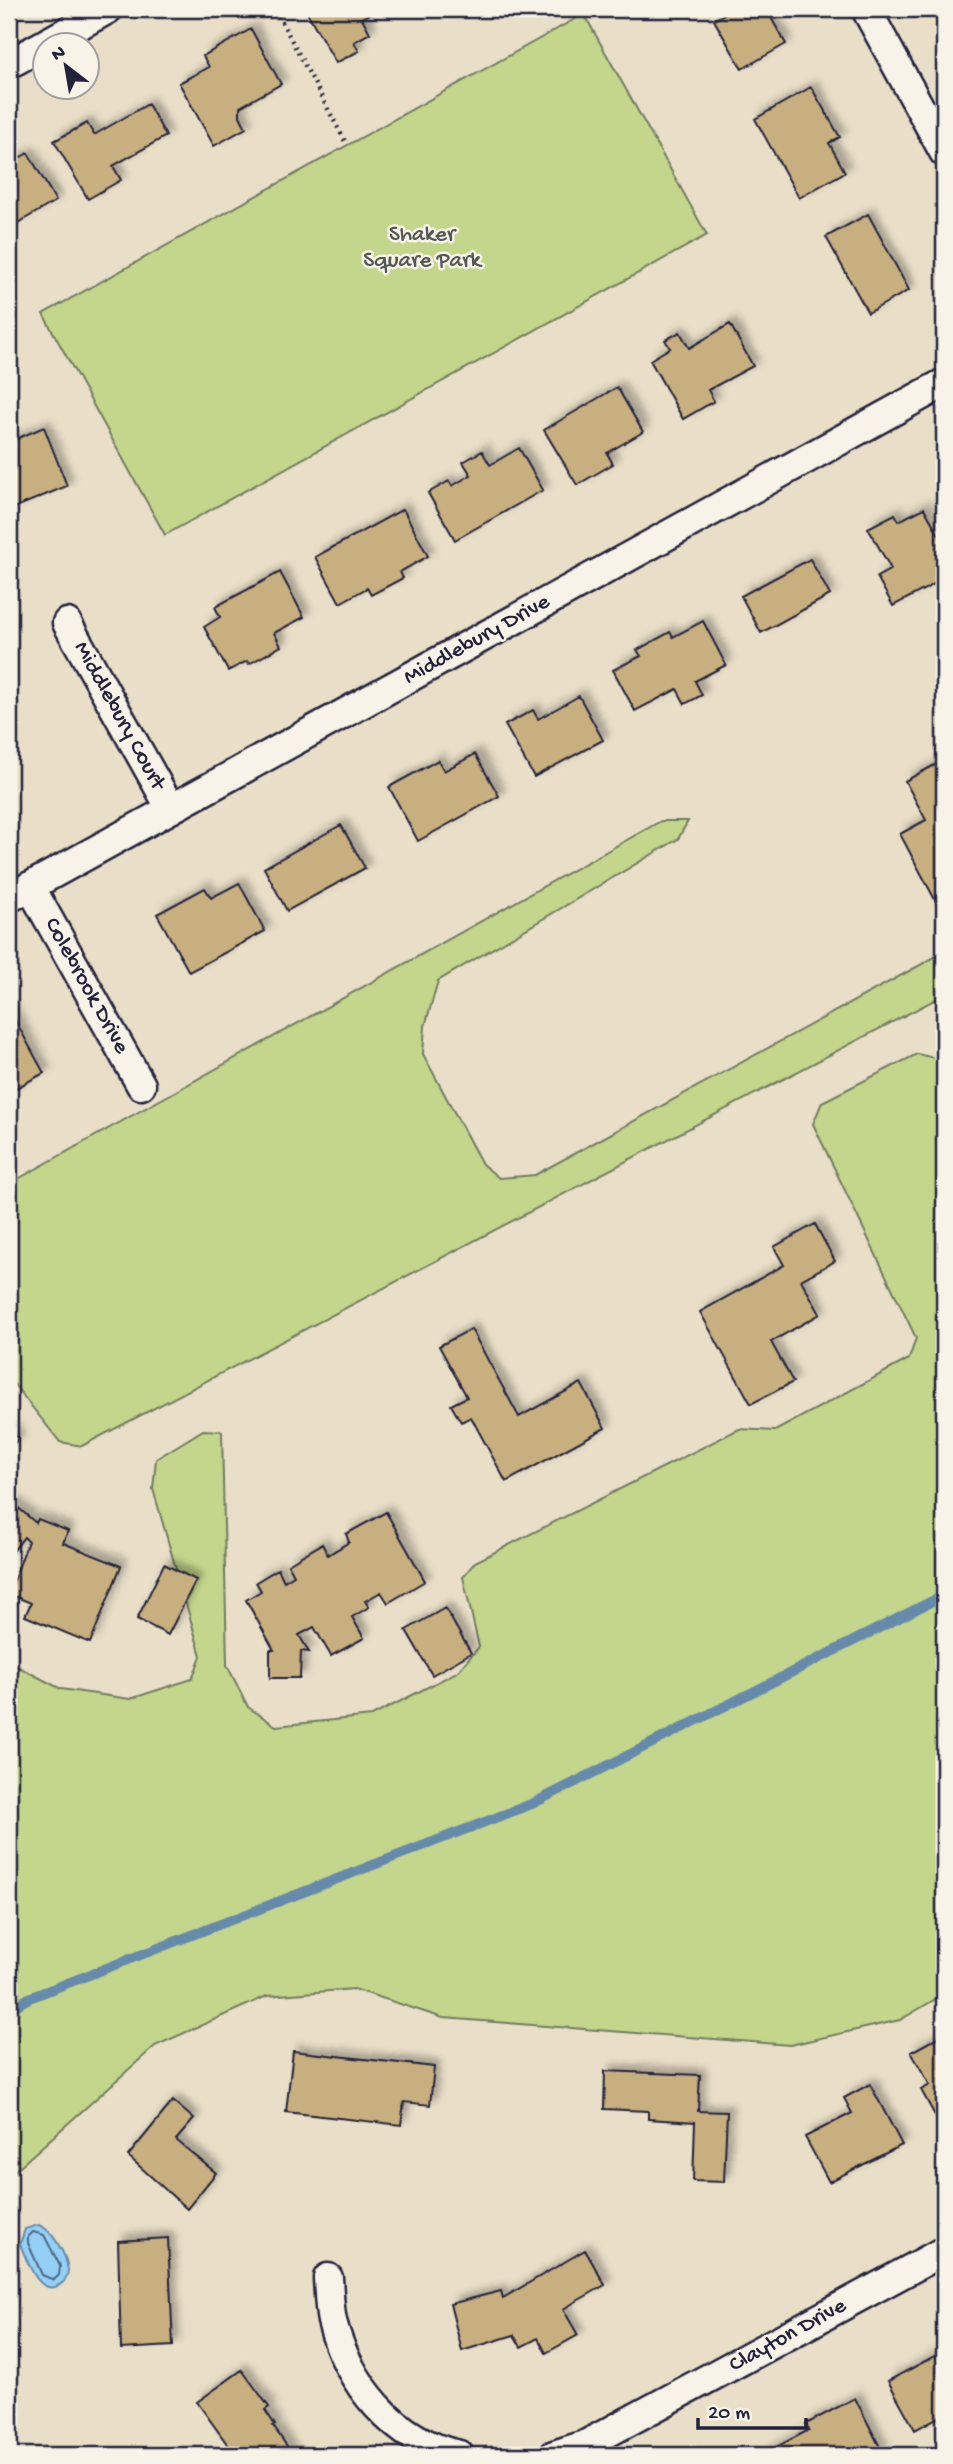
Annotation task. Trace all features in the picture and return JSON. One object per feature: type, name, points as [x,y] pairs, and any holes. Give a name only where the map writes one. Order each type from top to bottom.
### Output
[{"type":"street","points":[[9,64],[108,9]]},
{"type":"street","points":[[866,9],[944,152]]},
{"type":"street","name":"Middlebury Drive","points":[[19,892],[944,383]]},
{"type":"street","name":"Middlebury Court","points":[[67,622],[170,809]]},
{"type":"street","name":"Colebrook Drive","points":[[19,892],[141,1085]]},
{"type":"street","name":"Clayton Drive","points":[[554,2455],[585,2445],[944,2250]]},
{"type":"street","points":[[328,2278],[332,2320],[352,2372],[365,2394],[386,2416],[412,2434],[445,2452],[459,2455]]},
{"type":"path","points":[[275,9],[347,145]]},
{"type":"green space","name":"Shaker Square Park","points":[[584,14],[707,235],[165,535],[43,314]]},
{"type":"green space","points":[[661,821],[688,821],[678,839],[438,981],[425,1026],[423,1054],[482,1164],[499,1178],[535,1175],[944,952],[944,995],[82,1446],[60,1442],[9,1378],[9,1184]]},
{"type":"green space","points":[[917,1054],[935,1058],[944,1076],[944,1994],[900,2020],[790,2045],[443,2018],[354,1989],[267,1996],[155,2046],[9,2176],[9,1662],[61,1689],[130,1699],[192,1679],[201,1656],[153,1489],[156,1459],[203,1430],[222,1431],[227,1665],[248,1707],[276,1726],[372,1716],[457,1672],[479,1647],[463,1577],[475,1562],[739,1429],[775,1431],[909,1359],[916,1338],[813,1124],[822,1102]]},
{"type":"water","points":[[39,2225],[54,2237],[67,2264],[66,2278],[53,2287],[46,2286],[34,2275],[20,2244],[25,2229]]},
{"type":"building","points":[[305,9],[379,9],[362,18],[370,33],[354,42],[359,51],[336,63]]},
{"type":"building","points":[[723,9],[766,9],[786,44],[742,69],[714,20],[726,13]]},
{"type":"building","points":[[251,29],[281,84],[240,107],[240,116],[246,128],[214,146],[179,83],[209,67],[203,56]]},
{"type":"building","points":[[811,87],[840,137],[829,143],[845,172],[799,198],[755,119]]},
{"type":"building","points":[[148,104],[166,136],[113,166],[121,180],[88,199],[54,141],[87,123],[94,135]]},
{"type":"building","points":[[28,153],[56,201],[9,228],[9,164]]},
{"type":"building","points":[[868,214],[909,290],[868,313],[826,237]]},
{"type":"building","points":[[730,324],[753,366],[708,390],[714,401],[683,419],[650,360],[670,348],[665,340],[680,332],[689,348]]},
{"type":"building","points":[[617,387],[643,432],[607,453],[613,464],[577,485],[544,430]]},
{"type":"building","points":[[44,427],[67,486],[9,510],[9,442]]},
{"type":"building","points":[[519,448],[543,490],[455,540],[428,493],[449,481],[452,486],[471,475],[463,462],[482,451],[490,465]]},
{"type":"building","points":[[924,508],[944,544],[944,579],[893,606],[877,577],[891,569],[868,528],[895,514],[899,521]]},
{"type":"building","points":[[403,509],[428,556],[400,572],[403,578],[371,595],[367,588],[340,603],[315,557]]},
{"type":"building","points":[[810,559],[830,595],[761,633],[741,596]]},
{"type":"building","points":[[280,572],[304,617],[274,633],[281,646],[249,664],[247,661],[228,671],[204,627],[220,617],[215,607]]},
{"type":"building","points":[[703,621],[726,665],[695,681],[702,695],[685,704],[677,689],[635,711],[613,670],[641,656],[637,650],[670,632],[673,637]]},
{"type":"building","points":[[579,696],[603,740],[534,777],[505,725],[533,710],[538,719]]},
{"type":"building","points":[[475,754],[499,796],[418,841],[389,787],[438,760],[444,771]]},
{"type":"building","points":[[944,760],[944,909],[941,911],[900,834],[926,820],[905,781]]},
{"type":"building","points":[[341,825],[365,868],[287,911],[264,868]]},
{"type":"building","points":[[239,883],[265,931],[189,972],[157,914],[205,888],[211,898]]},
{"type":"building","points":[[9,1009],[44,1073],[9,1092]]},
{"type":"building","points":[[815,1224],[835,1261],[801,1280],[820,1314],[771,1342],[793,1382],[751,1404],[700,1312],[784,1265],[774,1247]]},
{"type":"building","points":[[471,1329],[519,1417],[581,1383],[605,1428],[506,1482],[471,1417],[461,1422],[451,1405],[467,1397],[439,1346]]},
{"type":"building","points":[[9,1429],[19,1438],[9,1449]]},
{"type":"building","points":[[9,1500],[36,1523],[38,1519],[68,1531],[63,1543],[121,1566],[90,1643],[25,1616],[31,1603],[9,1594],[28,1541],[24,1537],[11,1554],[9,1552]]},
{"type":"building","points":[[386,1512],[425,1581],[388,1603],[381,1592],[365,1601],[369,1607],[352,1617],[364,1638],[331,1656],[314,1627],[299,1635],[309,1652],[301,1651],[300,1678],[270,1678],[270,1650],[274,1650],[246,1600],[261,1591],[256,1582],[278,1569],[284,1581],[294,1575],[288,1564],[322,1544],[328,1555],[349,1542],[346,1534]]},
{"type":"building","points":[[164,1564],[196,1580],[168,1635],[137,1619]]},
{"type":"building","points":[[445,1608],[471,1653],[432,1675],[406,1630]]},
{"type":"building","points":[[944,2034],[943,2130],[921,2090],[930,2085],[911,2052]]},
{"type":"building","points":[[293,2051],[434,2067],[430,2105],[404,2102],[401,2125],[286,2112]]},
{"type":"building","points":[[605,2071],[700,2075],[698,2111],[727,2112],[724,2182],[693,2181],[695,2122],[648,2119],[648,2111],[604,2109]]},
{"type":"building","points":[[870,2084],[902,2145],[829,2182],[805,2137],[852,2113],[844,2098]]},
{"type":"building","points":[[173,2101],[194,2119],[176,2140],[216,2173],[187,2209],[128,2156]]},
{"type":"building","points":[[168,2238],[173,2346],[121,2349],[118,2241]]},
{"type":"building","points":[[585,2250],[605,2285],[563,2309],[578,2335],[546,2353],[538,2338],[521,2347],[514,2335],[462,2351],[450,2304],[501,2291],[503,2298]]},
{"type":"building","points":[[944,2351],[944,2414],[915,2430],[888,2381]]},
{"type":"building","points":[[242,2370],[269,2407],[265,2410],[275,2425],[273,2426],[293,2455],[235,2455],[197,2402]]},
{"type":"building","points":[[855,2398],[883,2453],[761,2455],[809,2430],[806,2424]]},
{"type":"waterway","points":[[9,2010],[29,1998],[534,1803],[944,1595]]}]
